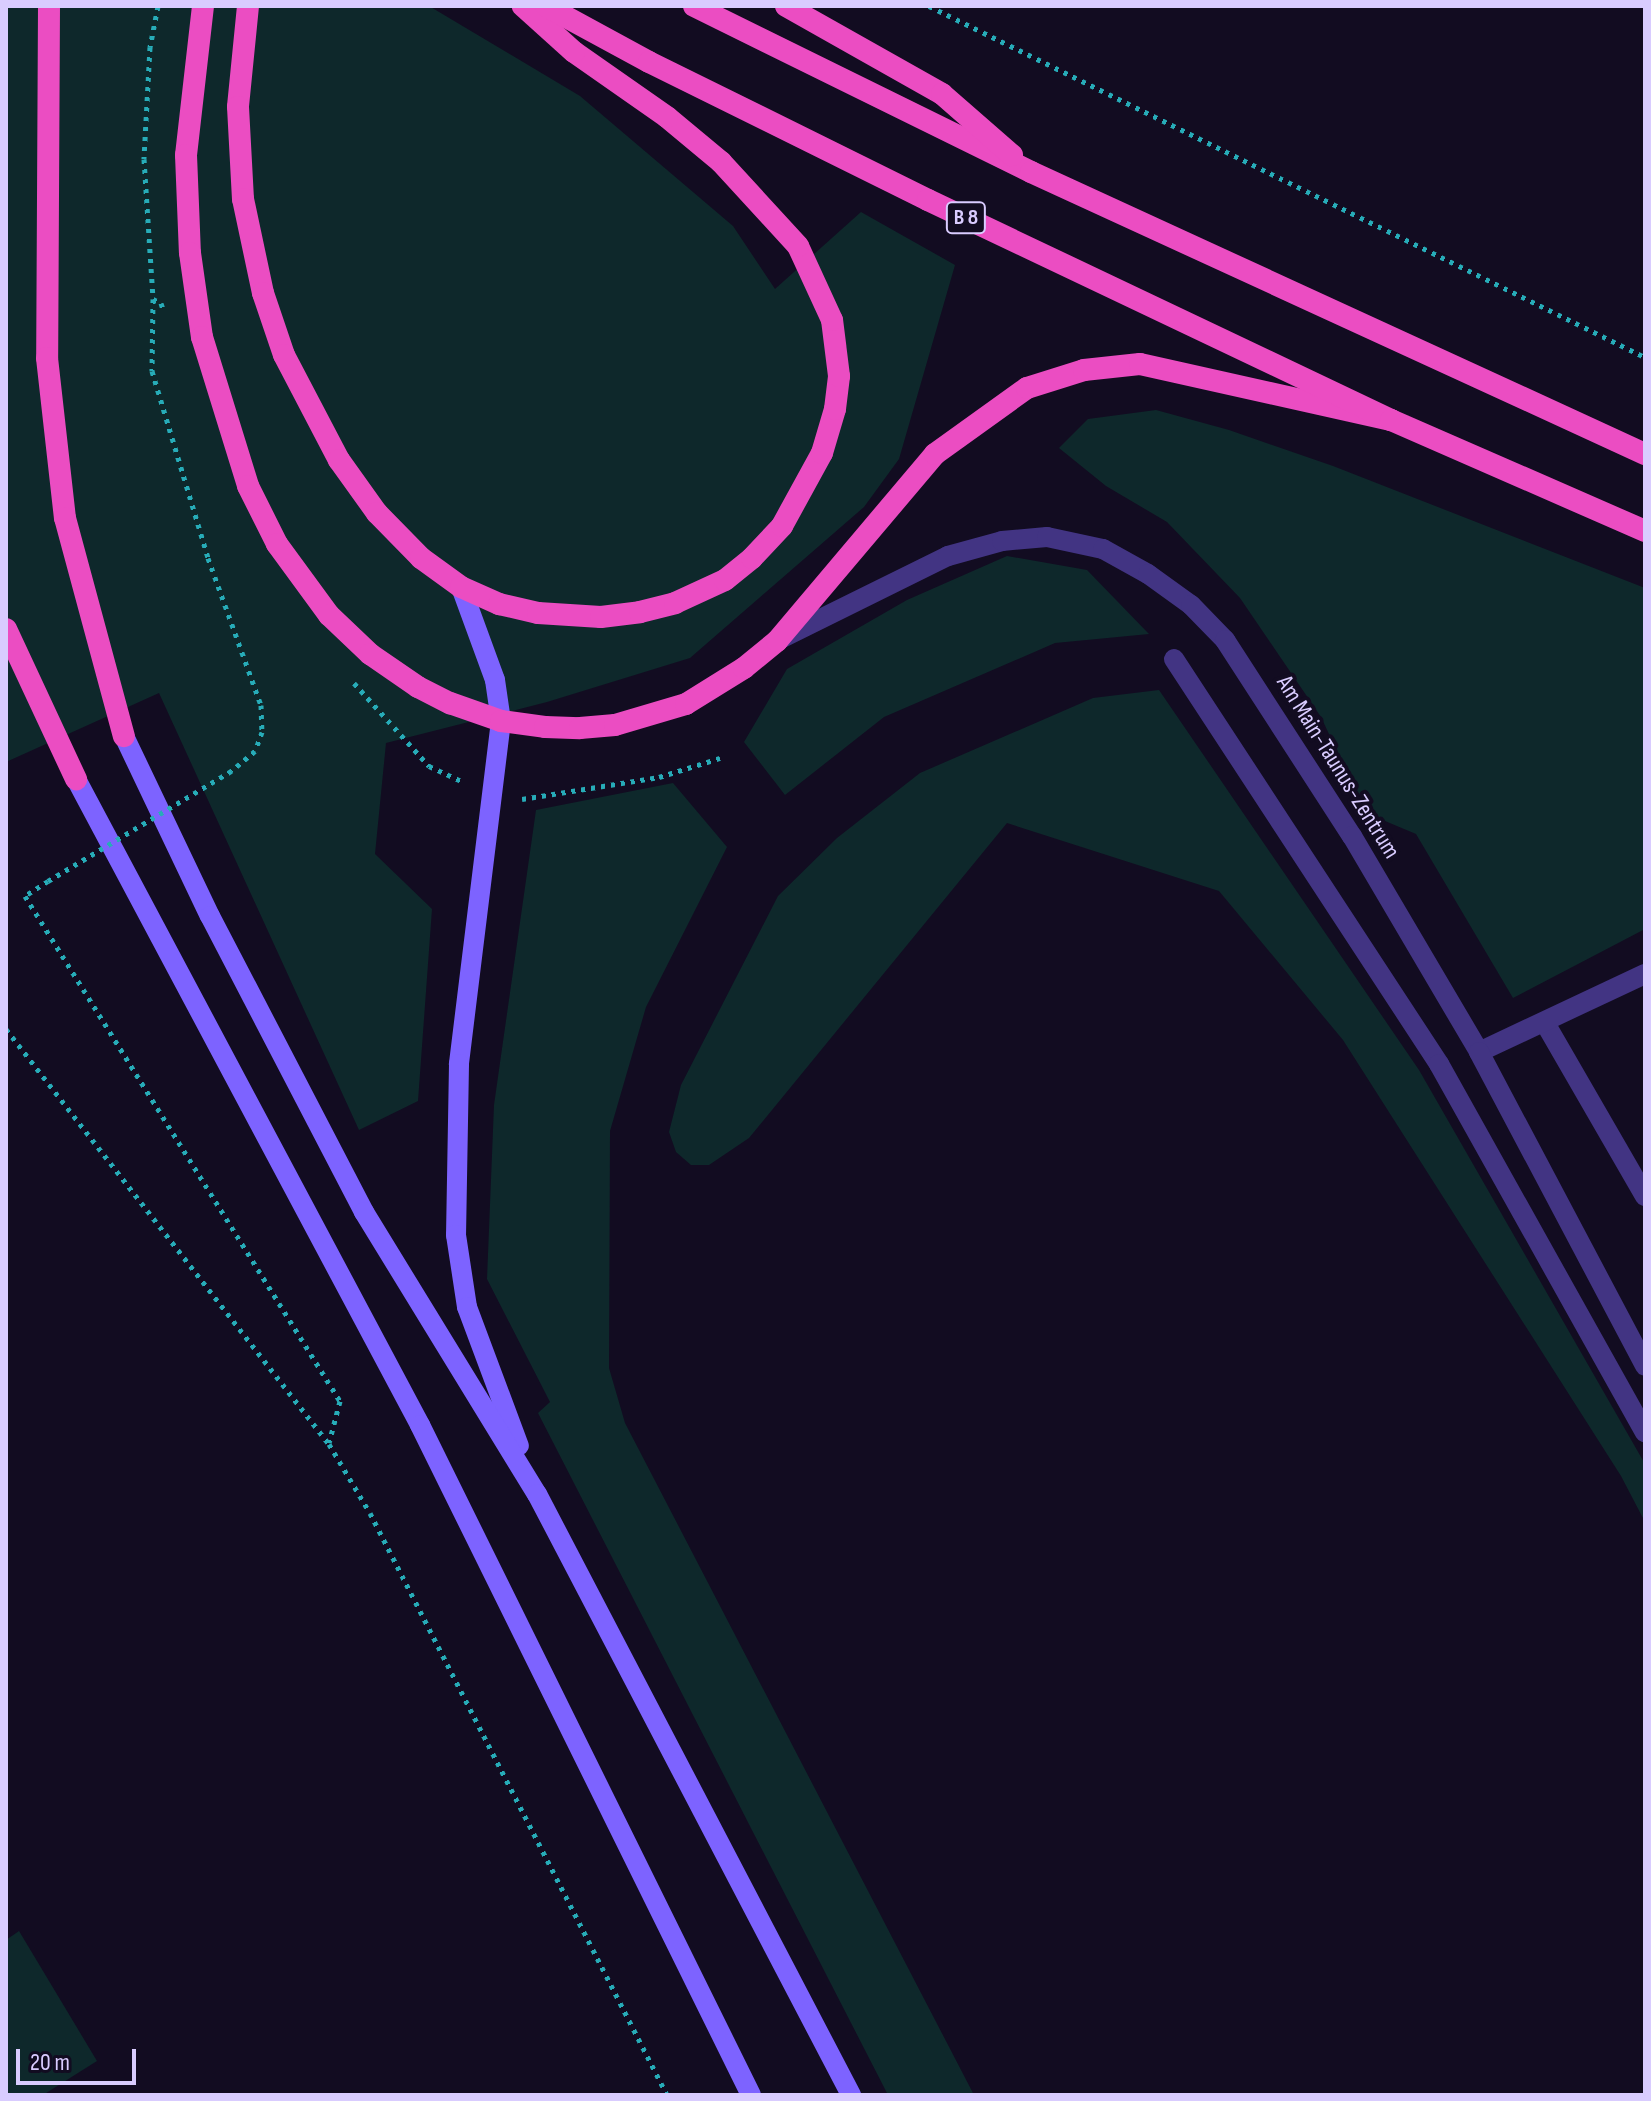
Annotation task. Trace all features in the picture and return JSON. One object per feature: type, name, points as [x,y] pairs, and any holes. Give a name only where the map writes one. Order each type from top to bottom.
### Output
[{"type":"highway","points":[[49,6],[47,358],[65,518],[124,736]]},
{"type":"highway","points":[[203,6],[186,155],[190,253],[202,337],[248,486],[277,544],[329,615],[370,654],[418,687],[501,721],[545,727],[615,725],[686,704],[744,668],[777,641],[935,454],[1027,388],[1084,370],[1140,364],[1391,420]]},
{"type":"highway","points":[[248,6],[238,107],[243,199],[263,293],[284,355],[339,460],[377,513],[421,558],[461,587],[499,604],[538,613],[601,617],[675,603],[725,580],[752,558],[782,526],[803,492],[822,453],[839,376],[832,320],[798,246],[704,148],[574,52],[523,6]]},
{"type":"highway","name":"B 8","points":[[546,6],[759,117],[1391,420],[1645,531]]},
{"type":"highway","points":[[694,6],[1031,172],[1645,454]]},
{"type":"highway","points":[[786,6],[942,94],[1031,172]]},
{"type":"highway","points":[[6,629],[76,779]]},
{"type":"main road","points":[[461,587],[495,680],[501,721],[459,1064],[456,1235],[467,1307],[537,1494]]},
{"type":"main road","points":[[124,736],[210,916],[364,1212],[537,1494],[851,2095]]},
{"type":"main road","points":[[76,779],[420,1425],[751,2095]]},
{"type":"street","name":"Am Main-Taunus-Zentrum","points":[[777,641],[948,556],[1002,541],[1047,537],[1103,549],[1148,574],[1191,605],[1225,640],[1263,694],[1479,1052],[1645,1366]]},
{"type":"street","points":[[1174,659],[1439,1064],[1645,1432]]},
{"type":"street","points":[[1479,1052],[1645,974]]},
{"type":"street","points":[[1545,1023],[1645,1196]]},
{"type":"path","points":[[158,6],[150,47],[144,159],[153,299],[152,371],[208,558],[261,705],[262,732],[255,751],[231,771],[25,896],[340,1401],[329,1444]]},
{"type":"path","points":[[929,6],[1645,357]]},
{"type":"path","points":[[6,1029],[329,1444],[370,1513],[667,2095]]},
{"type":"green space","points":[[6,6],[429,6],[580,96],[733,226],[775,289],[861,212],[955,265],[899,459],[864,507],[690,658],[547,702],[386,743],[375,854],[432,909],[418,1101],[359,1130],[159,693],[6,762]]},
{"type":"green space","points":[[1156,410],[1229,430],[1333,466],[1645,588],[1645,929],[1513,998],[1416,834],[1366,813],[1321,717],[1240,598],[1167,522],[1106,486],[1059,448],[1088,419]]},
{"type":"green space","points":[[1007,556],[1087,570],[1149,634],[1055,643],[884,717],[785,795],[744,742],[787,669],[907,600]]},
{"type":"green space","points":[[1159,690],[1419,1070],[1645,1464],[1645,1522],[1621,1476],[1343,1040],[1219,891],[1007,823],[749,1138],[709,1165],[691,1165],[676,1152],[669,1132],[681,1085],[778,896],[837,838],[920,773],[1093,698]]},
{"type":"green space","points":[[673,783],[727,847],[646,1007],[610,1131],[609,1368],[625,1423],[974,2095],[888,2095],[538,1413],[550,1402],[487,1279],[494,1105],[536,810]]},
{"type":"green space","points":[[19,1931],[97,2061],[43,2095],[6,2095],[6,1940]]}]
